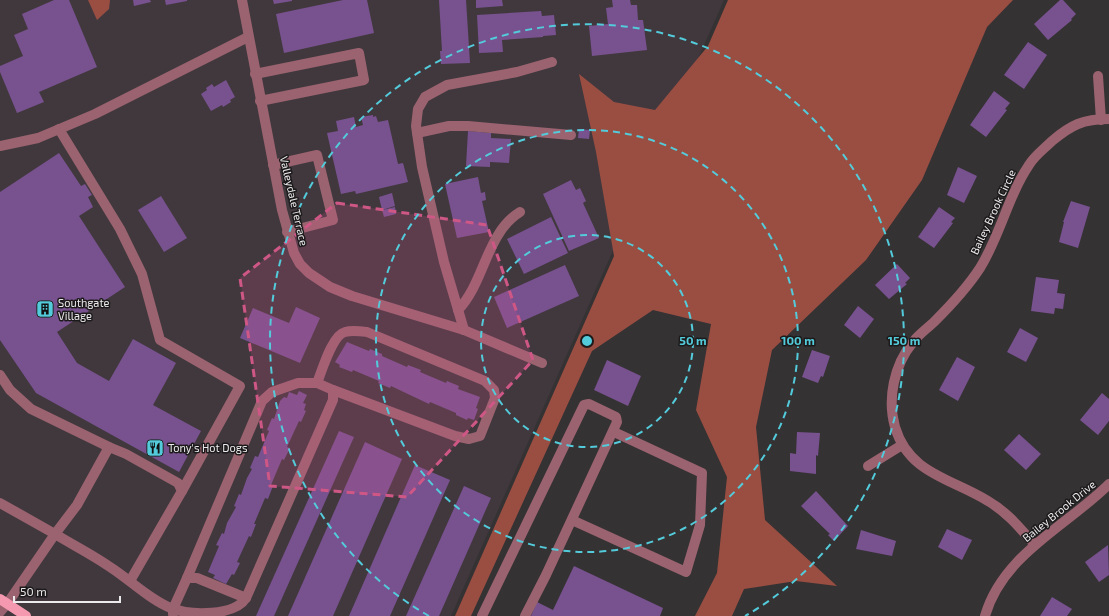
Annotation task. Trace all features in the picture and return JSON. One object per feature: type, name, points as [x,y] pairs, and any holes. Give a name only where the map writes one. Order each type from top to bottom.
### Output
[{"type":"main road","points":[[4,602],[26,616]]},
{"type":"street","name":"Valleydale Terrace","points":[[242,0],[260,101],[287,232],[294,253],[300,264],[330,287],[352,296],[464,330],[542,362]]},
{"type":"street","points":[[0,146],[21,143],[95,114],[248,37]]},
{"type":"street","points":[[255,74],[359,53],[364,80],[260,101]]},
{"type":"street","points":[[464,330],[440,248],[422,168],[418,133],[418,109],[425,97],[447,84],[517,72],[552,62]]},
{"type":"street","name":"Bailey Brook Circle","points":[[1034,544],[1001,510],[975,494],[918,464],[902,445],[891,408],[895,380],[904,357],[913,342],[967,287],[980,268],[991,249],[1023,175],[1035,157],[1068,128],[1079,123],[1105,120],[1098,76]]},
{"type":"street","points":[[418,133],[449,126],[468,126],[571,135]]},
{"type":"street","points":[[59,129],[120,229],[142,274],[160,340],[240,386],[130,581]]},
{"type":"street","points":[[273,165],[318,154],[333,220],[287,232]]},
{"type":"street","points":[[458,310],[471,292],[500,232],[510,218],[520,212]]},
{"type":"street","points":[[173,612],[262,402],[272,392],[298,383],[317,383],[455,436],[469,439],[480,436],[495,398],[494,390],[485,381],[367,332],[354,330],[344,332],[336,337],[317,383]]},
{"type":"street","points":[[0,375],[10,390],[32,409],[126,454],[178,483],[182,491]]},
{"type":"street","points":[[0,503],[110,566],[173,612],[210,615],[226,614],[238,609],[246,598],[333,400],[333,390]]},
{"type":"street","points":[[482,616],[584,405],[588,404],[616,417],[617,422],[614,432],[525,616]]},
{"type":"street","points":[[572,520],[686,572],[700,525],[702,473],[614,432]]},
{"type":"street","points":[[868,466],[902,445]]},
{"type":"street","points":[[0,612],[4,602],[77,506],[109,447]]},
{"type":"street","name":"Bailey Brook Drive","points":[[985,616],[994,595],[1003,581],[1034,544],[1093,500],[1109,484]]},
{"type":"street","points":[[187,578],[198,578],[246,598]]},
{"type":"street","points":[[4,602],[4,616]]},
{"type":"highlighted area","points":[[337,203],[487,225],[533,360],[407,497],[270,486],[240,278]]},
{"type":"shaded area","points":[[0,0],[724,0],[451,616],[0,616]]},
{"type":"shaded area","points":[[88,0],[110,0],[109,9],[97,20]]},
{"type":"shaded area","points":[[728,0],[1013,0],[987,27],[922,180],[866,260],[772,350],[756,427],[765,520],[837,586],[796,581],[744,589],[732,616],[695,616],[717,573],[727,477],[696,410],[711,324],[653,310],[592,351],[471,616],[455,616],[614,256],[596,152],[579,74],[614,102],[655,110],[708,46]]},
{"type":"building","points":[[54,0],[69,0],[97,67],[39,92],[44,102],[17,113],[0,72],[0,66],[23,56],[14,35],[28,29],[22,14]]},
{"type":"building","points":[[133,0],[150,0],[151,2],[134,6]]},
{"type":"building","points":[[165,0],[187,0],[187,1],[166,5]]},
{"type":"building","points":[[273,0],[292,0],[292,1],[274,4]]},
{"type":"building","points":[[343,0],[367,0],[374,33],[284,53],[276,14]]},
{"type":"building","points":[[439,0],[466,0],[470,63],[441,64],[440,51],[442,51]]},
{"type":"building","points":[[476,0],[502,0],[503,6],[476,8]]},
{"type":"building","points":[[612,0],[630,0],[631,5],[637,5],[638,20],[643,20],[647,50],[592,56],[589,26],[608,24],[606,8],[613,7]]},
{"type":"building","points":[[1060,0],[1063,0],[1076,14],[1071,19],[1072,20],[1048,40],[1034,24]]},
{"type":"building","points":[[541,11],[542,16],[554,15],[556,35],[502,40],[503,52],[479,53],[477,15]]},
{"type":"building","points":[[1028,42],[1047,55],[1024,89],[1004,75]]},
{"type":"building","points":[[226,80],[235,97],[230,100],[231,102],[223,107],[222,105],[211,111],[201,94],[212,84],[214,87]]},
{"type":"building","points":[[994,91],[1010,103],[1005,109],[1007,110],[986,137],[970,125]]},
{"type":"building","points":[[373,115],[373,117],[376,116],[378,122],[388,120],[398,164],[403,163],[408,182],[356,194],[355,191],[341,194],[327,133],[338,131],[336,121],[354,117],[356,127],[363,125],[361,117]]},
{"type":"building","points":[[579,129],[590,130],[589,139],[578,138]]},
{"type":"building","points":[[468,131],[491,133],[491,138],[511,139],[509,163],[490,162],[490,167],[466,166]]},
{"type":"building","name":"Southgate Village","points":[[59,153],[81,186],[85,184],[92,195],[88,197],[93,207],[79,216],[125,287],[57,332],[77,363],[109,381],[133,339],[176,363],[153,405],[201,431],[179,472],[36,393],[0,340],[0,192]]},
{"type":"building","points":[[958,167],[977,176],[964,203],[947,195]]},
{"type":"building","points":[[478,177],[481,193],[485,192],[486,200],[482,201],[489,232],[457,238],[445,184]]},
{"type":"building","points":[[571,180],[576,190],[580,188],[586,201],[583,203],[599,238],[569,251],[543,194]]},
{"type":"building","points":[[392,193],[395,206],[382,210],[379,197]]},
{"type":"building","points":[[161,196],[187,238],[164,252],[138,210]]},
{"type":"building","points":[[1071,201],[1090,207],[1078,248],[1059,242],[1063,222]]},
{"type":"building","points":[[395,207],[396,214],[384,217],[382,210]]},
{"type":"building","points":[[939,207],[955,218],[951,222],[953,223],[934,248],[918,237]]},
{"type":"building","points":[[551,217],[568,253],[524,274],[507,239]]},
{"type":"building","points":[[897,264],[910,278],[905,283],[907,284],[889,299],[875,285]]},
{"type":"building","points":[[565,265],[579,296],[507,328],[494,297]]},
{"type":"building","points":[[1036,277],[1059,280],[1057,293],[1065,294],[1063,309],[1055,308],[1054,314],[1031,311]]},
{"type":"building","points":[[858,306],[874,319],[860,338],[844,325]]},
{"type":"building","points":[[296,307],[320,318],[300,363],[240,338],[253,308],[289,323]]},
{"type":"building","points":[[1020,328],[1038,338],[1026,362],[1007,352]]},
{"type":"building","points":[[347,342],[369,351],[370,349],[382,354],[382,356],[407,367],[408,365],[421,370],[420,372],[446,383],[447,381],[459,386],[458,389],[480,397],[474,420],[468,418],[467,420],[456,415],[456,413],[430,402],[429,404],[391,386],[390,388],[378,383],[379,381],[353,370],[352,372],[339,367],[340,365],[335,362]]},
{"type":"building","points":[[812,350],[830,356],[823,377],[821,376],[818,383],[802,377]]},
{"type":"building","points":[[957,357],[975,367],[958,401],[939,390]]},
{"type":"building","points":[[607,360],[641,376],[628,406],[594,390]]},
{"type":"building","points":[[299,391],[307,395],[303,403],[306,404],[304,410],[306,411],[301,422],[299,421],[287,447],[290,448],[284,460],[282,459],[271,485],[273,486],[268,499],[265,498],[254,524],[256,524],[251,537],[249,536],[237,562],[240,563],[234,575],[232,574],[226,584],[213,578],[215,575],[208,572],[219,546],[216,545],[222,533],[224,534],[227,523],[236,507],[234,506],[239,494],[241,495],[252,469],[250,468],[255,456],[258,457],[269,431],[267,430],[272,418],[274,419],[280,401],[284,397],[287,398],[289,392],[297,395]]},
{"type":"building","points":[[1102,393],[1109,399],[1109,421],[1098,435],[1080,420]]},
{"type":"building","points":[[339,431],[354,437],[274,616],[256,616]]},
{"type":"building","points":[[797,432],[820,433],[818,456],[816,455],[816,474],[790,471],[790,453],[796,454]]},
{"type":"building","points":[[1019,434],[1041,454],[1026,470],[1004,450]]},
{"type":"building","points":[[365,442],[402,459],[333,616],[288,616]]},
{"type":"building","points":[[415,465],[450,480],[390,616],[349,616]]},
{"type":"building","points":[[464,486],[491,498],[439,616],[406,616]]},
{"type":"building","points":[[816,491],[848,526],[834,541],[828,535],[830,534],[801,506]]},
{"type":"building","points":[[947,529],[972,540],[962,560],[938,547]]},
{"type":"building","points":[[861,530],[896,541],[892,556],[856,549]]},
{"type":"building","points":[[1108,545],[1109,575],[1099,582],[1085,562]]},
{"type":"building","points":[[574,566],[663,608],[660,616],[531,616],[537,602],[553,610]]},
{"type":"building","points":[[1052,597],[1072,609],[1067,616],[1040,616]]},
{"type":"place","name":"Southgate Village","points":[[45,309]]},
{"type":"place","name":"Tony's Hot Dogs","points":[[155,448]]}]
